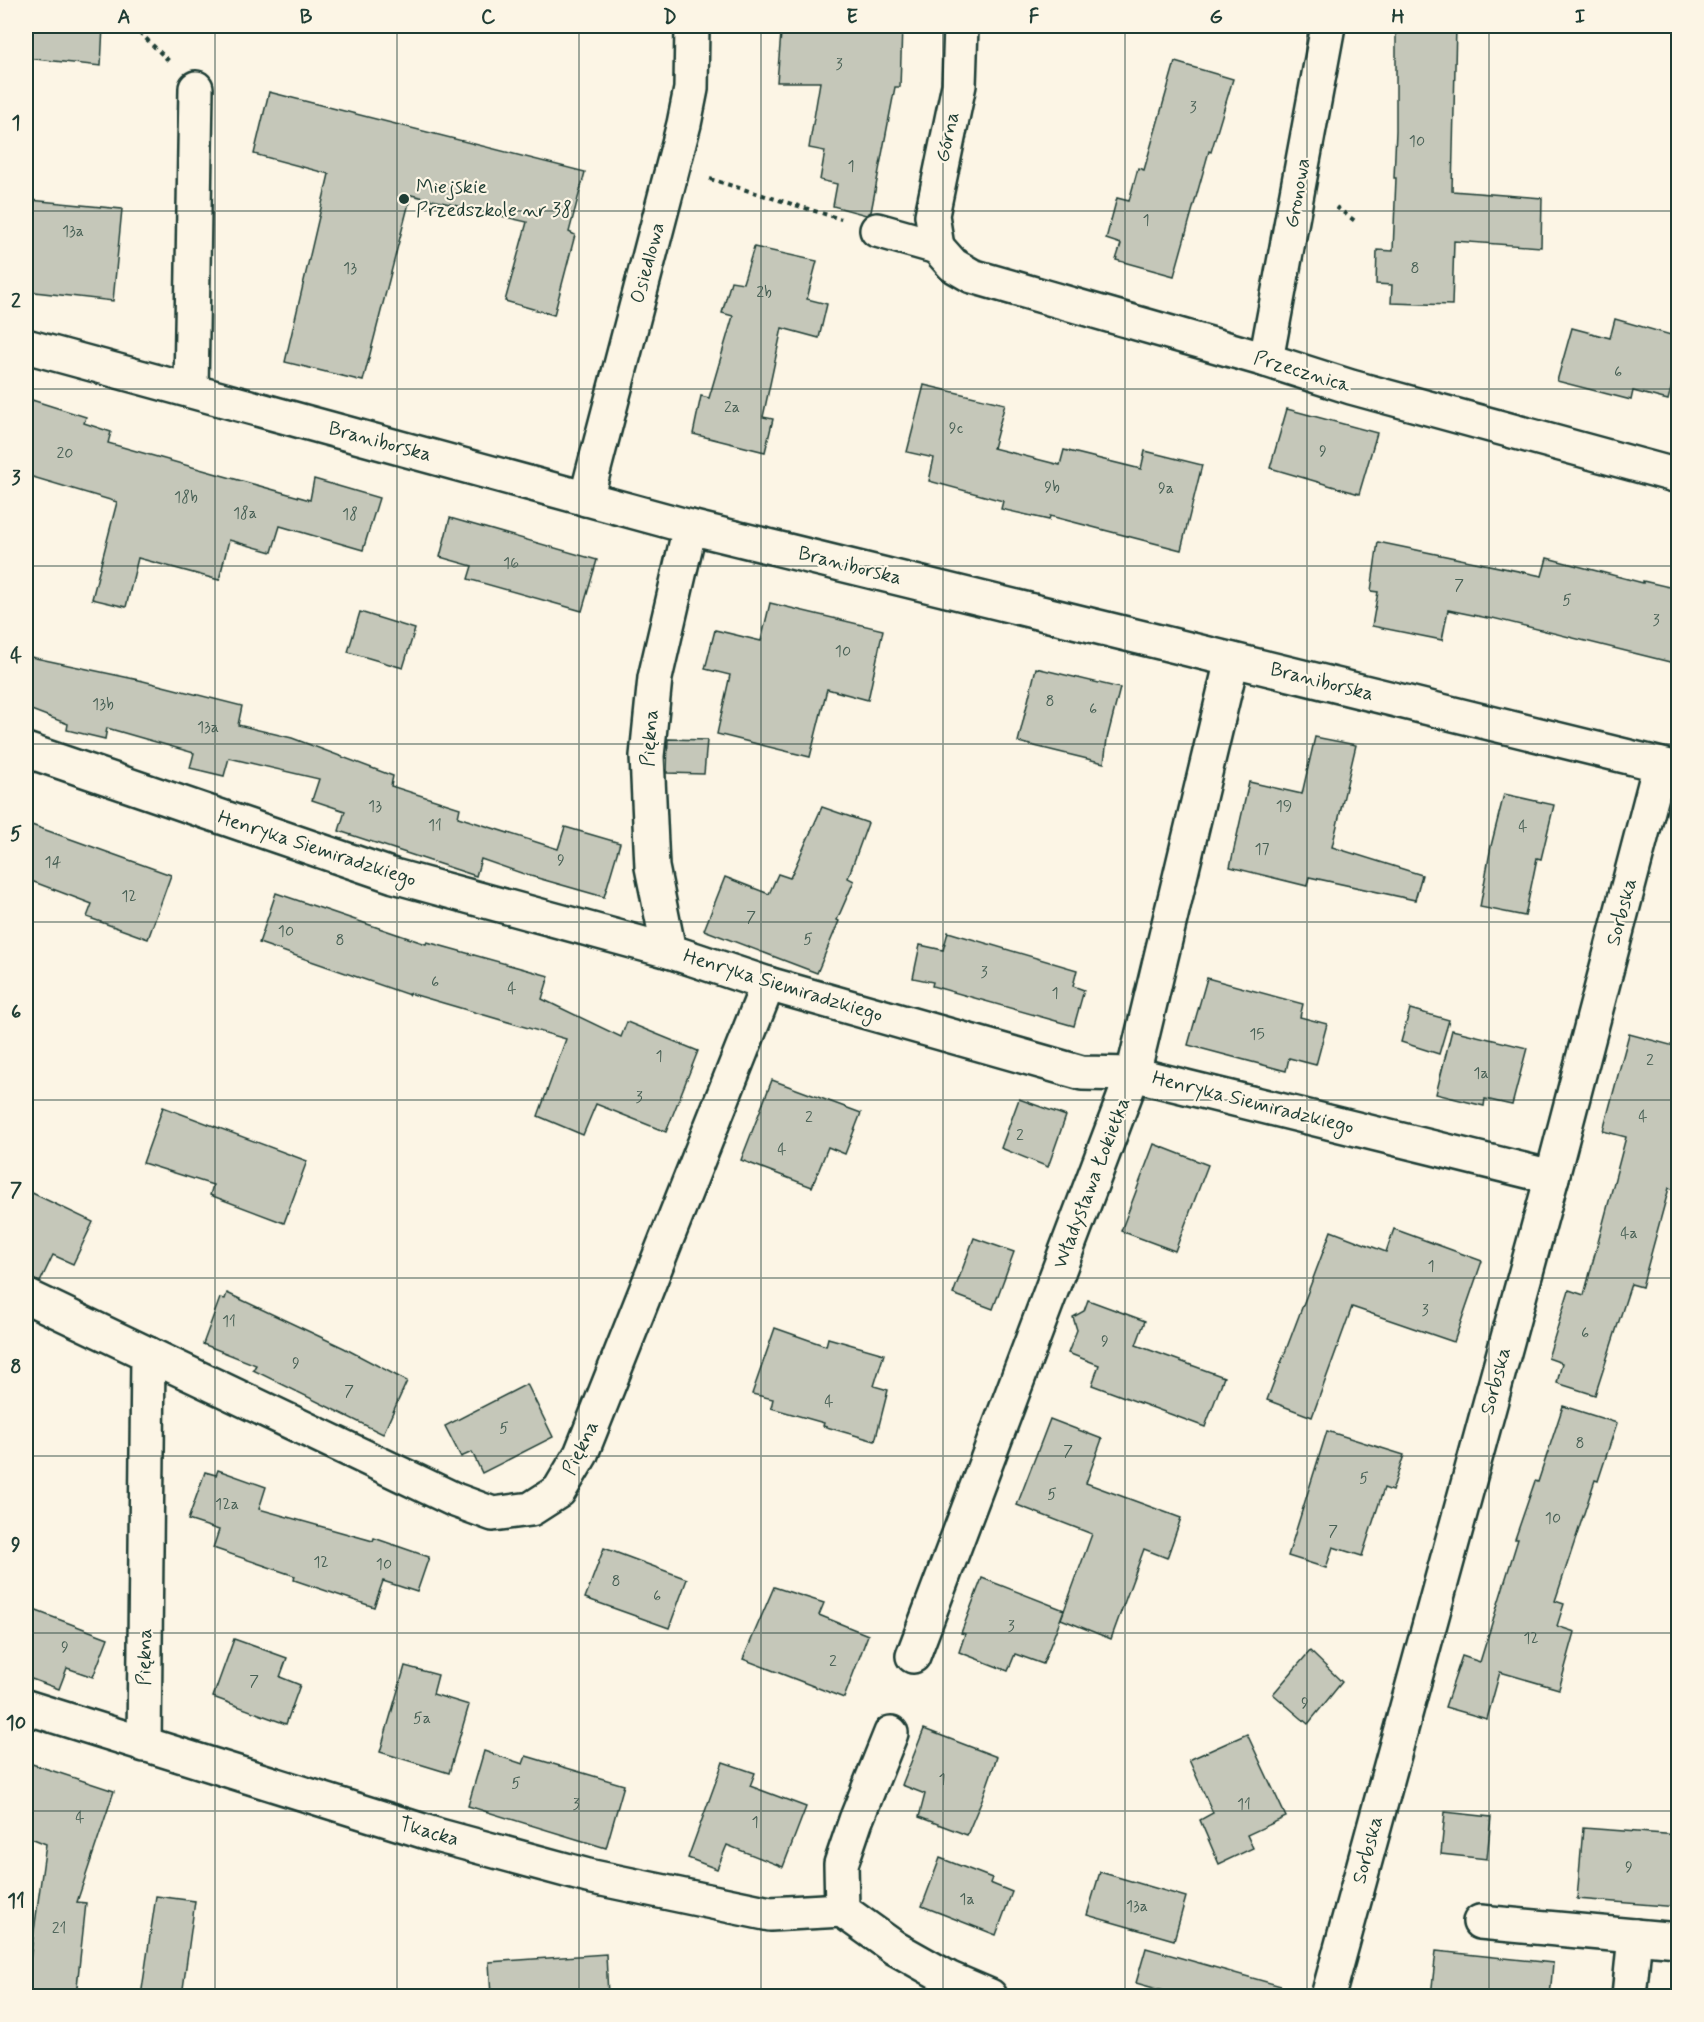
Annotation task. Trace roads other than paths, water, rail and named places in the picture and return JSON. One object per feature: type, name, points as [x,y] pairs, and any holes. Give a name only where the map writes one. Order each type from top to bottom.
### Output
[{"type":"street","name":"Osiedlowa","points":[[586,499],[684,124],[691,89],[692,26]]},
{"type":"street","name":"Górna","points":[[937,247],[932,215],[959,85],[961,26]]},
{"type":"street","name":"Gronowa","points":[[1266,360],[1328,26]]},
{"type":"street","points":[[190,390],[196,87]]},
{"type":"street","points":[[877,230],[937,247]]},
{"type":"street","name":"Przecznica","points":[[937,247],[953,265],[972,276],[1266,360],[1351,387],[1678,476]]},
{"type":"street","name":"Braniborska","points":[[26,346],[690,527],[1669,767]]},
{"type":"street","name":"Piękna","points":[[669,951],[652,867],[647,756],[656,678],[690,527]]},
{"type":"street","name":"Władysława Łokietka","points":[[913,1656],[1133,1074],[1232,660]]},
{"type":"street","name":"Henryka Siemiradzkiego","points":[[26,750],[394,876],[669,951],[768,984],[1082,1073],[1133,1074],[1552,1177]]},
{"type":"street","name":"Sorbska","points":[[1328,1996],[1552,1177],[1669,767]]},
{"type":"street","name":"Piękna","points":[[26,1296],[455,1500],[493,1514],[531,1509],[559,1491],[581,1454],[768,984]]},
{"type":"street","name":"Piękna","points":[[144,1745],[148,1354]]},
{"type":"street","name":"Tkacka","points":[[26,1707],[436,1835],[588,1876],[771,1914],[842,1910]]},
{"type":"street","points":[[891,1733],[841,1864],[842,1910],[896,1948],[950,1979],[990,1996]]},
{"type":"street","points":[[1480,1922],[1678,1940]]},
{"type":"street","points":[[1629,1996],[1635,1936]]},
{"type":"place","name":"Miejskie Przedszkole nr 38","points":[[404,199]]}]
